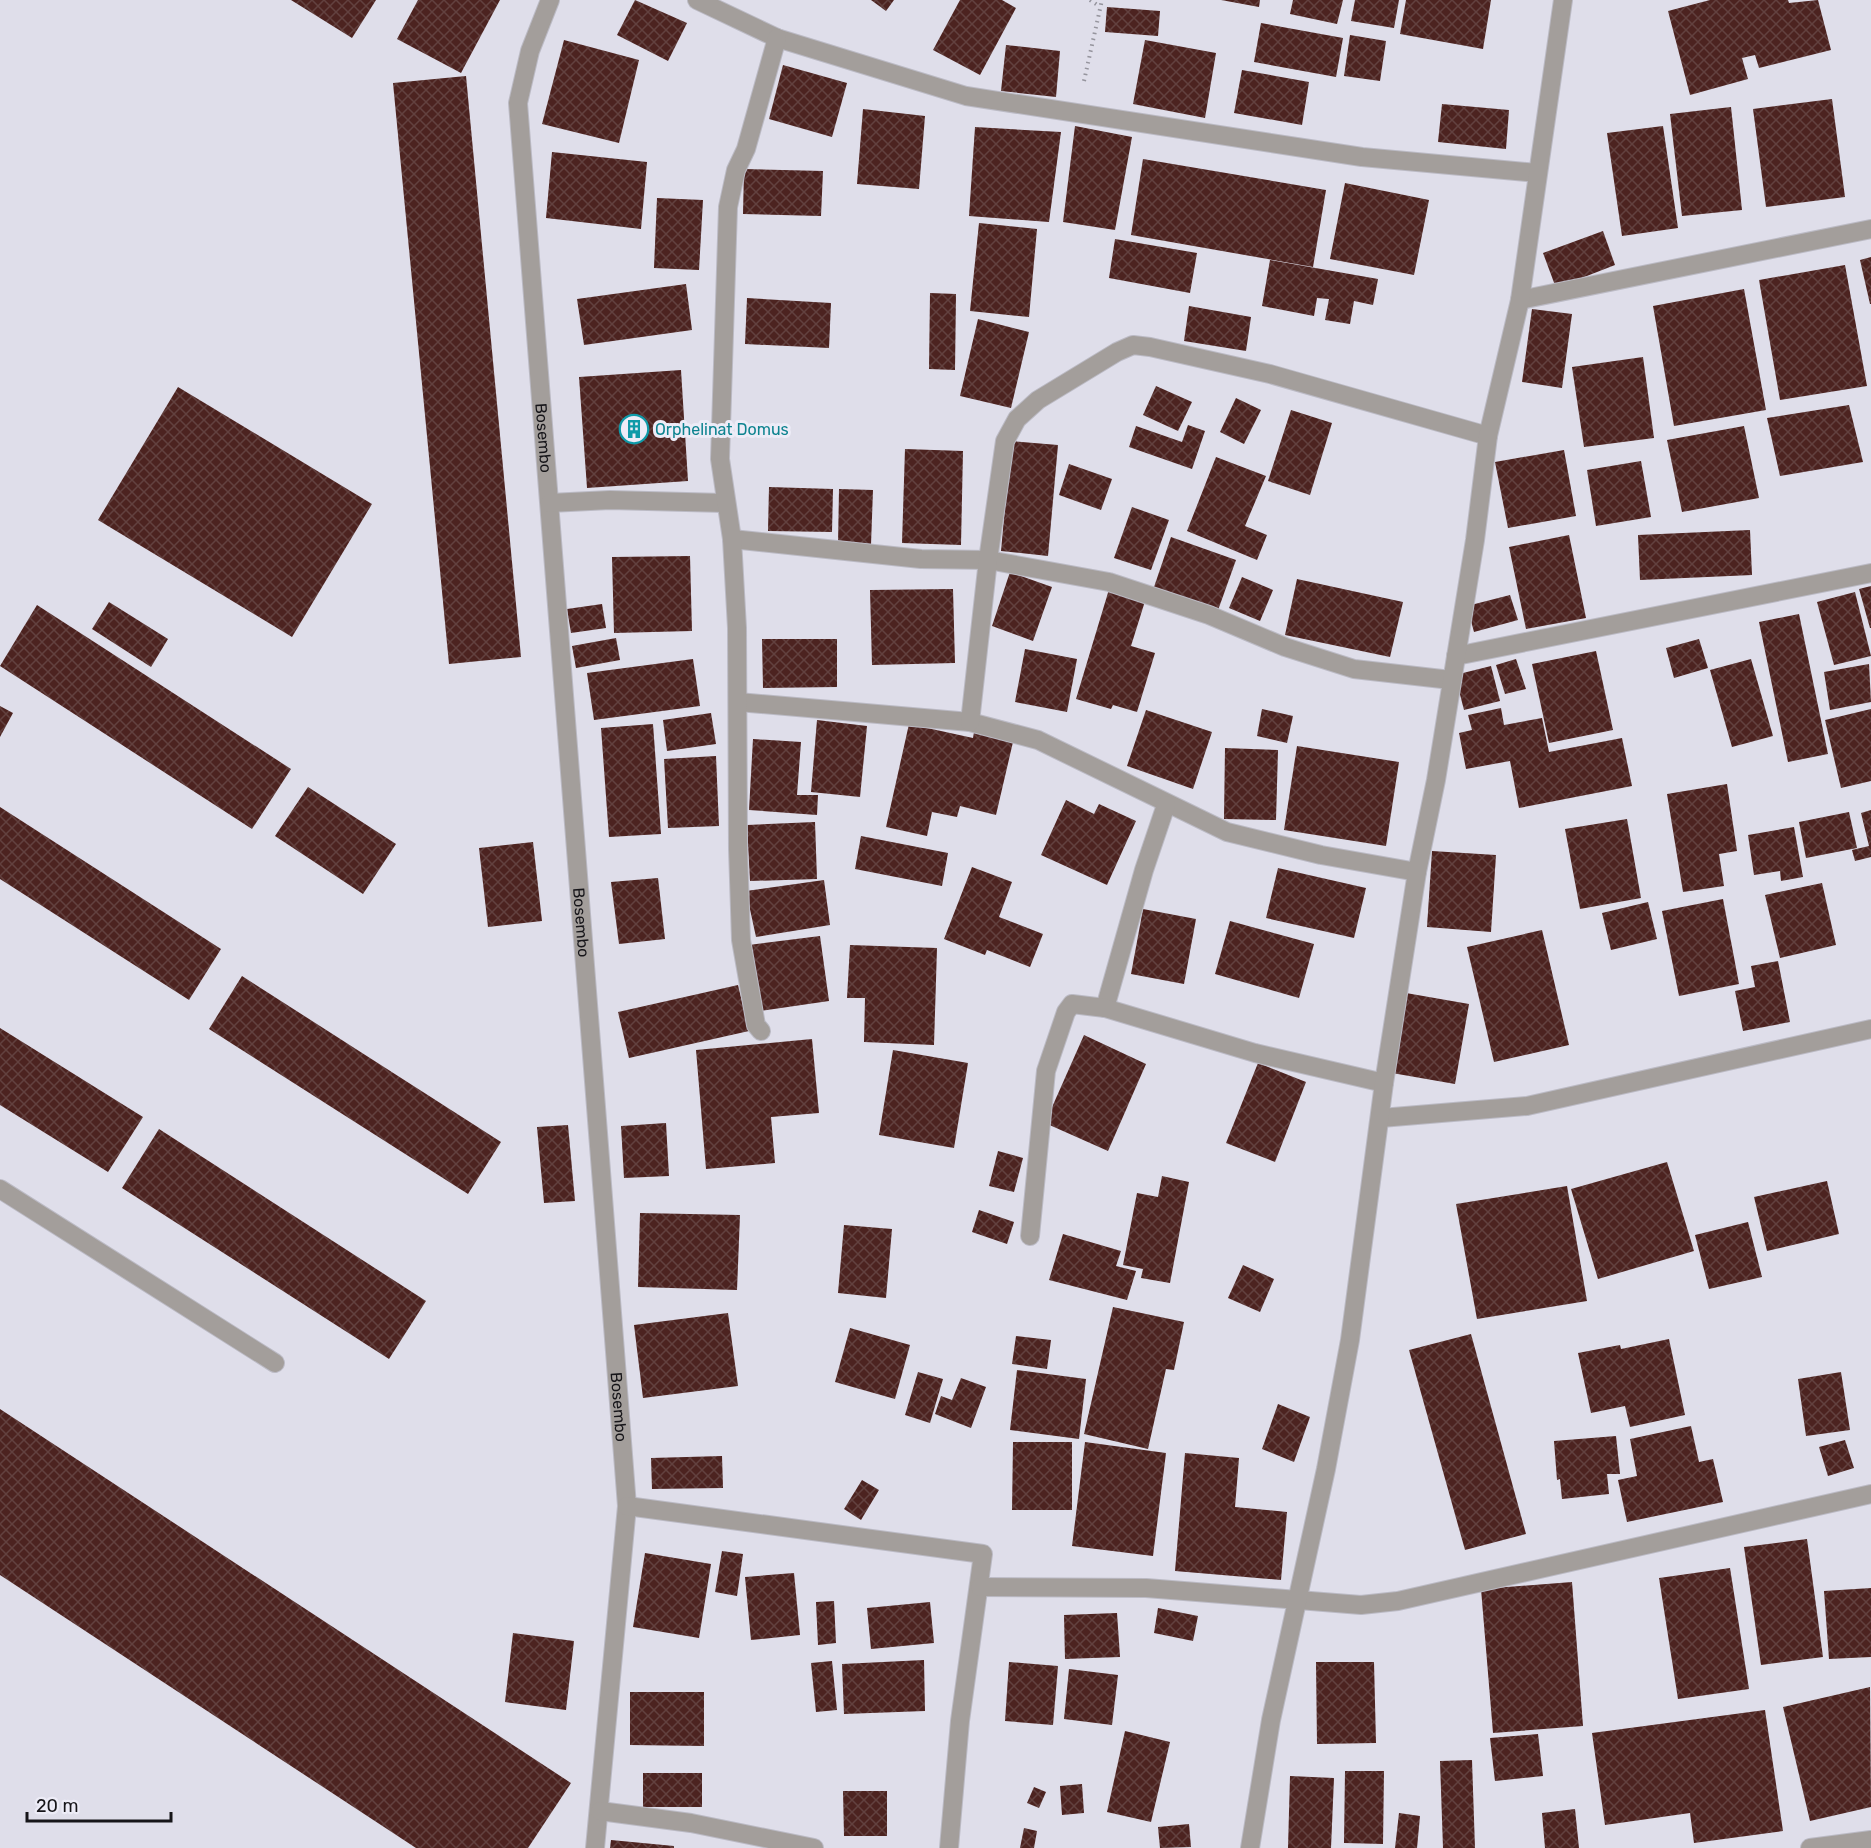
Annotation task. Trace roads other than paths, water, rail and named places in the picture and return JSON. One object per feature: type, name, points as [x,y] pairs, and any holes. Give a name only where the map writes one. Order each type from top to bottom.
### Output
[{"type":"street","name":"Bosembo","points":[[550,0],[530,51],[518,103],[627,1506],[595,1848]]},
{"type":"street","points":[[697,0],[777,38],[966,96],[1362,157],[1537,173]]},
{"type":"street","points":[[1250,1848],[1271,1720],[1326,1469],[1350,1340],[1384,1083],[1417,872],[1456,656],[1488,436],[1520,300],[1563,0]]},
{"type":"street","points":[[761,1031],[756,1026],[741,940],[738,849],[738,702],[732,539],[724,503],[720,459],[728,207],[736,170],[746,149],[777,38]]},
{"type":"street","points":[[1520,300],[1871,229]]},
{"type":"street","points":[[970,722],[988,560],[1005,441],[1017,419],[1038,400],[1133,345],[1270,374],[1488,436]]},
{"type":"street","points":[[550,503],[610,500],[724,503]]},
{"type":"street","points":[[732,539],[921,559],[988,560],[1109,582],[1209,615],[1285,647],[1354,669],[1451,680]]},
{"type":"street","points":[[1456,656],[1871,573]]},
{"type":"street","points":[[738,702],[970,722],[1038,740],[1166,805],[1227,832],[1321,855],[1417,872]]},
{"type":"street","points":[[1105,1008],[1144,870],[1166,805]]},
{"type":"street","points":[[1030,1236],[1046,1071],[1065,1012],[1072,1005],[1105,1008],[1255,1053],[1384,1083]]},
{"type":"street","points":[[1381,1118],[1527,1106],[1871,1029]]},
{"type":"street","points":[[0,1189],[275,1362]]},
{"type":"street","points":[[980,1587],[1146,1588],[1361,1605],[1398,1602],[1871,1494]]},
{"type":"street","points":[[627,1506],[983,1554],[960,1721],[949,1848]]},
{"type":"street","points":[[600,1811],[691,1823],[814,1848]]},
{"type":"street","points":[[1810,1848],[1871,1840]]},
{"type":"place","name":"Orphelinat Domus","points":[[634,429]]}]
